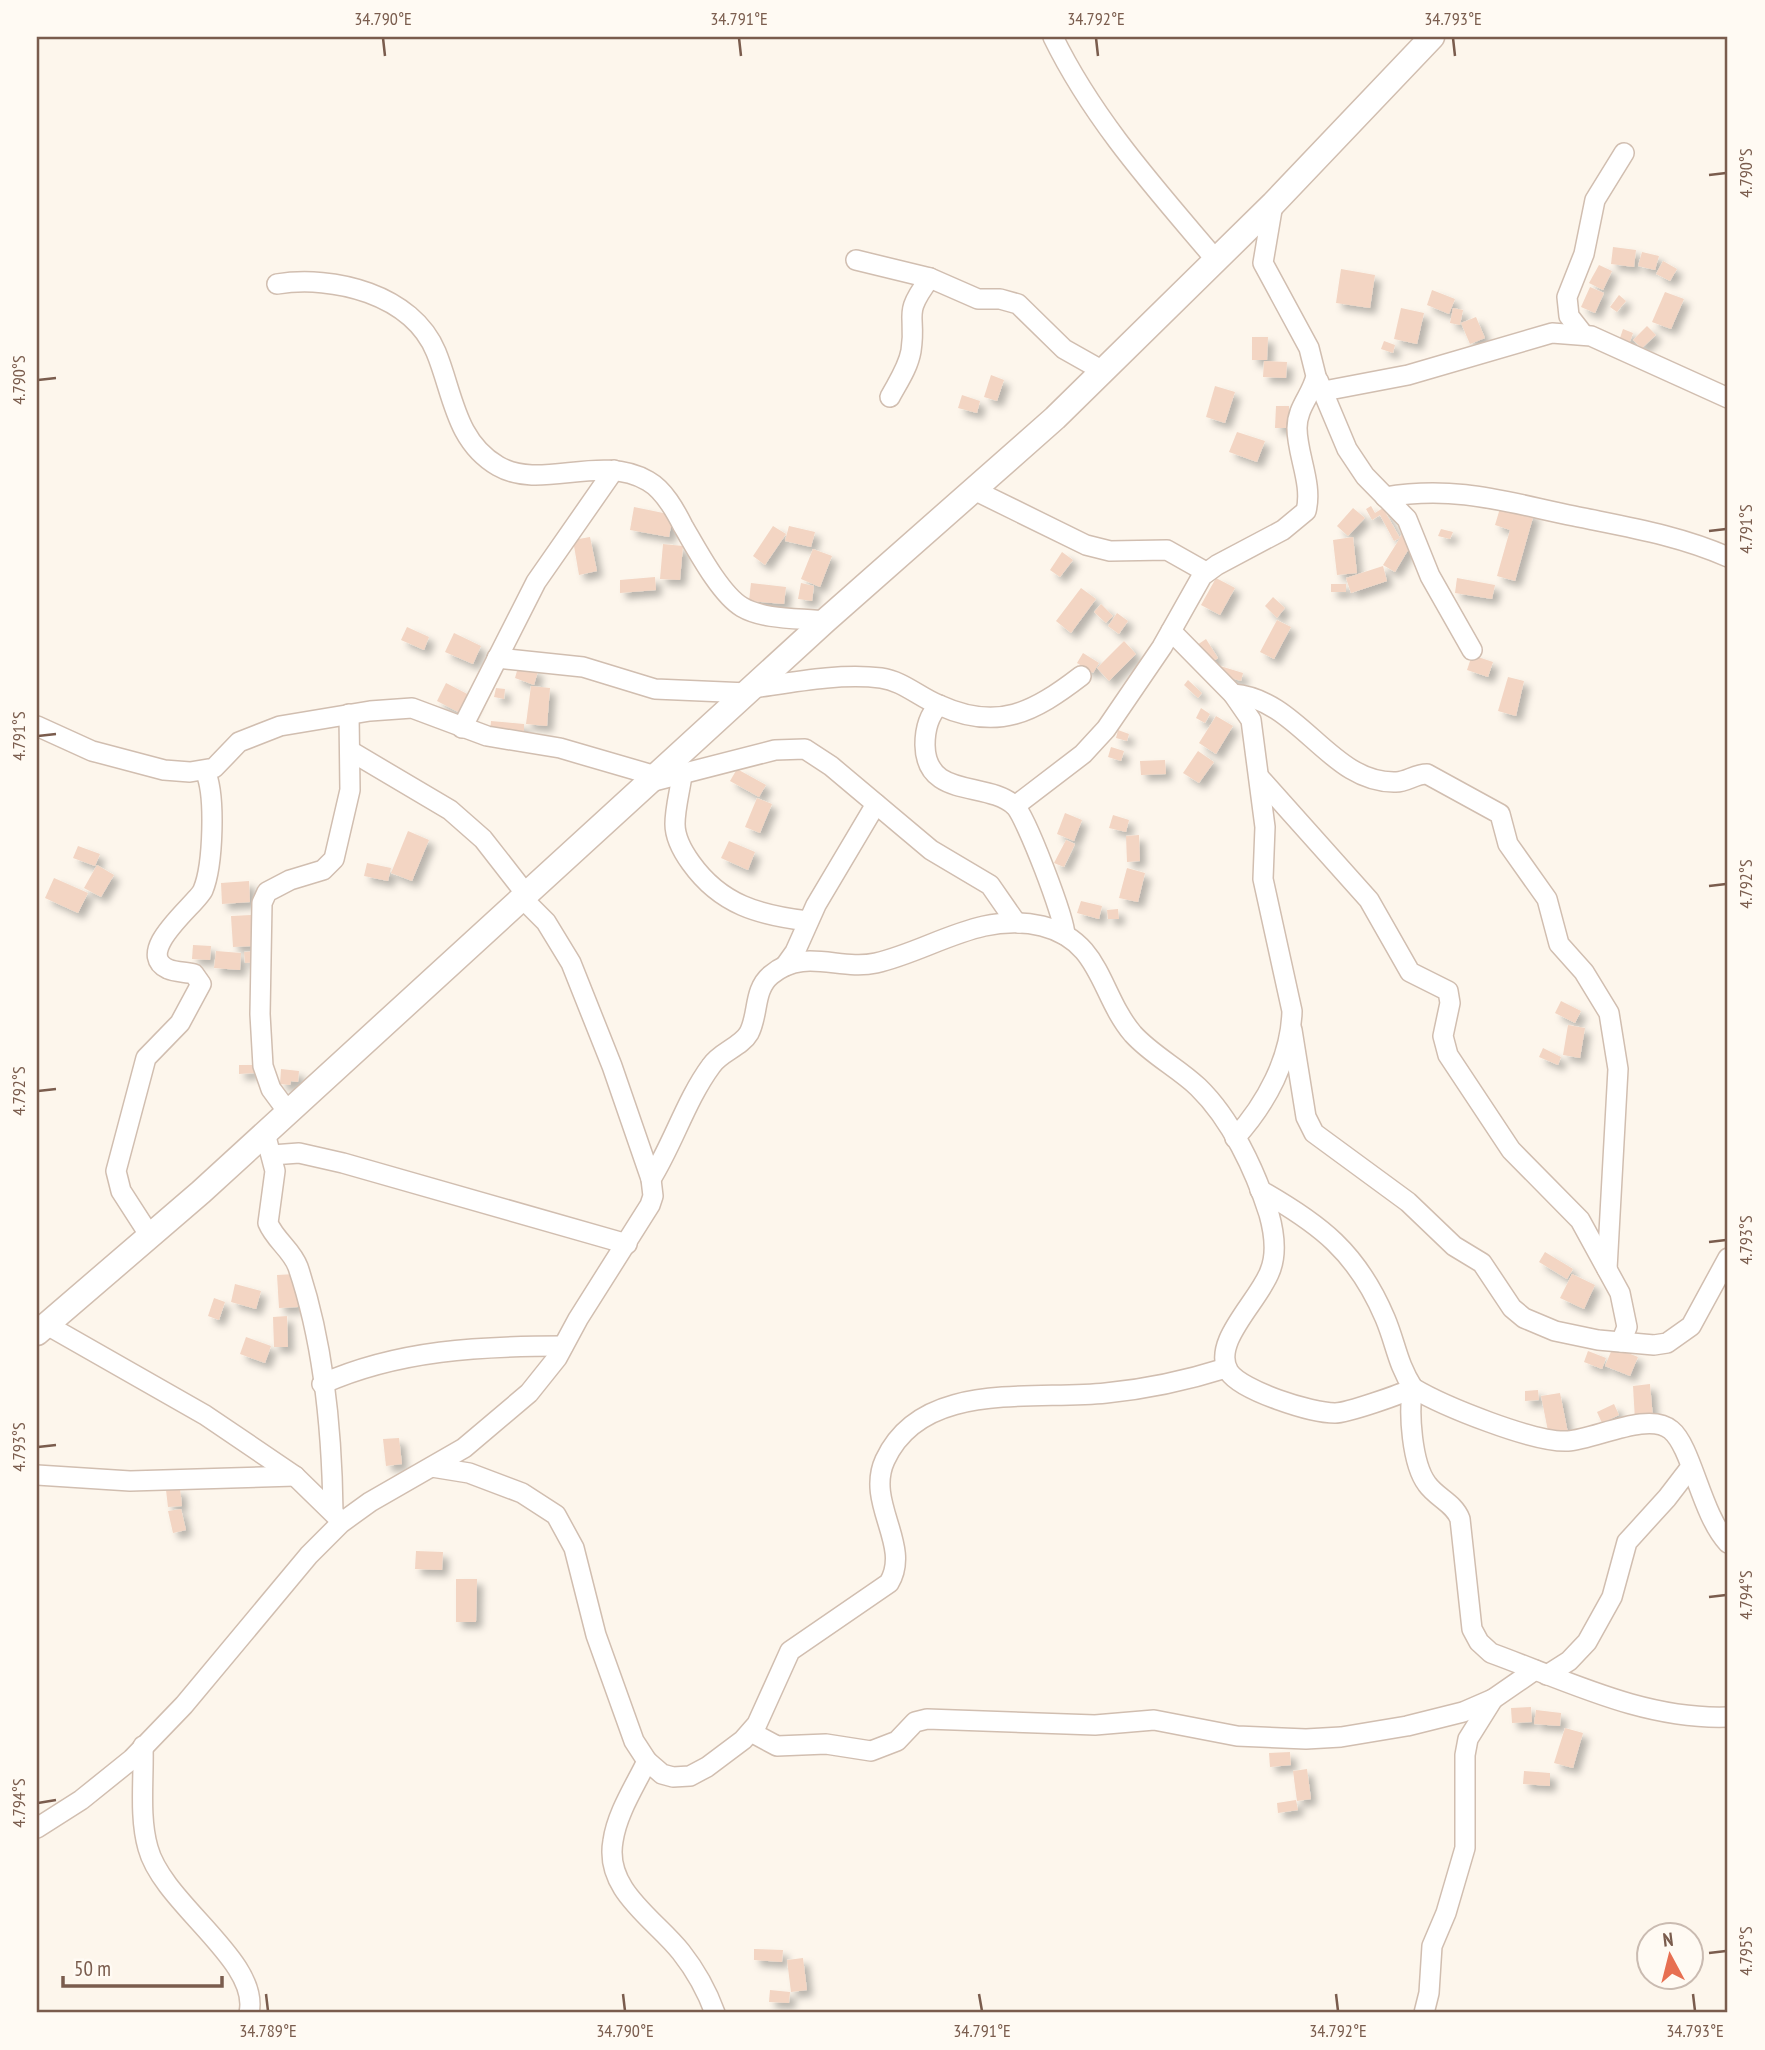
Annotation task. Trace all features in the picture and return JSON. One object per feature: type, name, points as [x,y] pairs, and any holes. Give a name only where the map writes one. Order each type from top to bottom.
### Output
[{"type":"street","points":[[1053,37],[1075,83],[1113,138],[1216,260]]},
{"type":"street","points":[[337,1517],[295,1476],[205,1415],[42,1329],[150,1236],[269,1144],[288,1112],[1103,371],[1273,204],[1432,37]]},
{"type":"street","points":[[1583,334],[1569,316],[1567,297],[1584,254],[1594,200],[1624,153]]},
{"type":"street","points":[[1273,204],[1263,263],[1309,348],[1347,449],[1385,497],[1407,519],[1430,576],[1472,650]]},
{"type":"street","points":[[856,260],[930,278],[978,299],[1000,299],[1018,304],[1064,349],[1103,371]]},
{"type":"street","points":[[890,397],[907,367],[911,350],[911,306],[930,278]]},
{"type":"street","points":[[277,284],[304,279],[339,284],[369,294],[406,313],[435,349],[462,431],[498,466],[539,474],[614,470],[633,473],[651,482],[671,504],[695,547],[740,606],[756,613],[825,621]]},
{"type":"street","points":[[1015,806],[1083,754],[1137,686],[1206,572],[1283,530],[1306,511],[1307,488],[1297,427],[1302,403],[1320,383],[1408,375],[1552,333],[1583,334],[1678,373],[1728,398]]},
{"type":"street","points":[[462,728],[536,582],[614,470]]},
{"type":"street","points":[[974,489],[1086,545],[1110,551],[1167,550],[1206,572]]},
{"type":"street","points":[[1385,497],[1429,491],[1472,494],[1645,529],[1697,544],[1728,557]]},
{"type":"street","points":[[1171,631],[1193,657],[1233,694],[1251,720],[1265,827],[1263,879],[1288,987],[1306,1117],[1314,1133],[1408,1202],[1454,1245],[1482,1263],[1512,1308],[1524,1318],[1576,1336],[1654,1345],[1680,1337],[1691,1326],[1728,1258]]},
{"type":"street","points":[[497,658],[583,667],[655,689],[750,690],[853,677],[884,678],[939,705],[978,717],[1013,716],[1049,700],[1081,676]]},
{"type":"street","points":[[1233,694],[1248,695],[1270,703],[1291,718],[1327,752],[1361,773],[1397,782],[1427,774],[1500,814],[1508,844],[1547,899],[1559,944],[1584,972],[1609,1013],[1618,1069],[1607,1269]]},
{"type":"street","points":[[939,705],[930,716],[925,736],[928,761],[936,774],[946,782],[1005,800],[1015,806],[1028,826],[1040,864],[1065,923],[1065,935]]},
{"type":"street","points":[[37,726],[92,751],[164,770],[205,771],[214,768],[239,742],[256,734],[349,714],[412,708],[487,736],[574,751],[653,779],[682,775],[775,750],[799,747],[814,753],[931,850],[990,885],[1019,923]]},
{"type":"street","points":[[288,1112],[271,1088],[263,1066],[260,1014],[262,903],[267,892],[290,880],[323,870],[334,859],[349,800],[352,752],[349,714]]},
{"type":"street","points":[[37,1828],[92,1792],[184,1705],[309,1555],[337,1517],[464,1448],[502,1419],[544,1378],[627,1244],[653,1196],[651,1180],[572,964],[547,922],[524,896],[483,839],[450,810],[352,752]]},
{"type":"street","points":[[150,1236],[121,1191],[116,1171],[146,1058],[180,1023],[201,984],[194,974],[169,970],[161,964],[159,956],[163,938],[179,914],[203,892],[210,846],[211,800],[205,771]]},
{"type":"street","points":[[682,775],[675,824],[680,845],[697,871],[725,898],[740,907],[780,918],[808,921]]},
{"type":"street","points":[[1259,777],[1369,900],[1410,972],[1448,991],[1450,1003],[1443,1036],[1448,1055],[1511,1150],[1580,1220],[1620,1293],[1627,1327],[1621,1342]]},
{"type":"street","points":[[651,1180],[703,1077],[716,1058],[745,1038],[751,1030],[755,1003],[765,981],[785,966],[795,952],[808,921],[876,804]]},
{"type":"street","points":[[785,966],[806,959],[859,966],[876,963],[907,955],[974,926],[1019,923],[1042,926],[1065,935],[1090,956],[1118,1013],[1133,1034],[1203,1092],[1217,1107],[1260,1190],[1270,1217],[1275,1246],[1271,1270],[1227,1339],[1226,1368],[1235,1380],[1250,1388],[1320,1412],[1335,1413],[1351,1412],[1413,1388]]},
{"type":"street","points":[[1235,1138],[1261,1107],[1292,1030]]},
{"type":"street","points":[[269,1144],[627,1244]]},
{"type":"street","points":[[269,1144],[275,1171],[268,1223],[298,1266],[308,1304],[323,1384],[337,1517]]},
{"type":"street","points":[[1260,1190],[1312,1222],[1345,1249],[1385,1319],[1398,1364],[1413,1388],[1434,1401],[1511,1428],[1564,1441],[1587,1439],[1645,1423],[1663,1425],[1675,1434],[1706,1510],[1728,1543]]},
{"type":"street","points":[[323,1384],[360,1368],[407,1357],[441,1352],[563,1346]]},
{"type":"street","points":[[432,1467],[469,1473],[522,1493],[544,1504],[560,1521],[574,1548],[596,1635],[624,1718],[647,1761],[662,1774],[690,1776],[725,1755],[751,1732],[790,1651],[874,1597],[889,1583],[895,1572],[896,1555],[881,1506],[879,1487],[883,1464],[892,1448],[916,1422],[933,1412],[972,1401],[1131,1390],[1226,1368]]},
{"type":"street","points":[[1413,1388],[1409,1406],[1420,1473],[1427,1486],[1454,1507],[1460,1519],[1472,1629],[1479,1643],[1491,1653],[1653,1710],[1678,1715],[1728,1717]]},
{"type":"street","points":[[751,1732],[777,1746],[826,1744],[871,1751],[897,1741],[915,1722],[927,1719],[1095,1725],[1154,1720],[1237,1736],[1306,1740],[1407,1726],[1463,1712],[1493,1699],[1541,1672],[1569,1661],[1587,1642],[1612,1597],[1627,1542],[1690,1468]]},
{"type":"street","points":[[37,1475],[130,1481],[295,1476]]},
{"type":"street","points":[[1424,2013],[1429,1993],[1432,1946],[1446,1913],[1465,1848],[1465,1755],[1468,1740],[1493,1699]]},
{"type":"street","points":[[143,1746],[144,1817],[148,1848],[177,1898],[235,1963],[247,1982],[251,2004],[249,2013]]},
{"type":"street","points":[[647,1761],[620,1815],[612,1841],[614,1867],[634,1902],[680,1951],[702,1983],[715,2013]]},
{"type":"building","points":[[1613,247],[1636,250],[1634,267],[1611,264]]},
{"type":"building","points":[[1642,252],[1659,256],[1655,270],[1638,266]]},
{"type":"building","points":[[1663,261],[1677,269],[1670,281],[1656,274]]},
{"type":"building","points":[[1599,265],[1612,271],[1603,290],[1589,283]]},
{"type":"building","points":[[1341,269],[1375,275],[1370,308],[1336,303]]},
{"type":"building","points":[[1590,287],[1604,293],[1595,313],[1581,307]]},
{"type":"building","points":[[1432,290],[1455,299],[1449,314],[1427,305]]},
{"type":"building","points":[[1665,292],[1684,299],[1671,329],[1652,322]]},
{"type":"building","points":[[1619,295],[1626,301],[1617,312],[1610,307]]},
{"type":"building","points":[[1401,308],[1424,313],[1417,344],[1394,339]]},
{"type":"building","points":[[1453,308],[1463,310],[1460,325],[1450,323]]},
{"type":"building","points":[[1476,317],[1485,338],[1470,344],[1461,323]]},
{"type":"building","points":[[1647,326],[1656,335],[1642,348],[1633,340]]},
{"type":"building","points":[[1623,329],[1633,333],[1629,344],[1619,341]]},
{"type":"building","points":[[1252,337],[1268,337],[1267,360],[1252,360]]},
{"type":"building","points":[[1384,341],[1395,345],[1393,353],[1381,349]]},
{"type":"building","points":[[1264,361],[1287,362],[1286,378],[1263,377]]},
{"type":"building","points":[[991,375],[1004,380],[997,401],[984,397]]},
{"type":"building","points":[[1215,386],[1235,392],[1225,423],[1206,417]]},
{"type":"building","points":[[962,395],[980,401],[977,413],[958,408]]},
{"type":"building","points":[[1276,406],[1289,406],[1289,428],[1275,428]]},
{"type":"building","points":[[1237,432],[1265,441],[1257,462],[1229,452]]},
{"type":"building","points":[[1501,505],[1534,514],[1515,581],[1497,576],[1510,530],[1495,525]]},
{"type":"building","points":[[1371,506],[1375,513],[1383,508],[1400,538],[1394,541],[1380,515],[1372,520],[1366,509]]},
{"type":"building","points":[[634,507],[673,515],[669,537],[630,530]]},
{"type":"building","points":[[1353,508],[1365,518],[1348,536],[1337,526]]},
{"type":"building","points":[[773,526],[786,534],[765,565],[753,556]]},
{"type":"building","points":[[789,526],[815,532],[811,547],[785,541]]},
{"type":"building","points":[[1441,529],[1453,532],[1450,539],[1438,536]]},
{"type":"building","points":[[1402,533],[1414,540],[1395,572],[1383,565]]},
{"type":"building","points":[[590,537],[597,571],[579,575],[573,540]]},
{"type":"building","points":[[1353,537],[1357,573],[1337,575],[1333,540]]},
{"type":"building","points":[[663,544],[683,546],[680,580],[660,579]]},
{"type":"building","points":[[813,549],[832,556],[820,587],[801,579]]},
{"type":"building","points":[[1062,552],[1073,560],[1060,577],[1050,570]]},
{"type":"building","points":[[1383,566],[1387,581],[1351,593],[1346,578]]},
{"type":"building","points":[[655,577],[656,590],[620,593],[620,580]]},
{"type":"building","points":[[1216,578],[1235,588],[1220,615],[1201,605]]},
{"type":"building","points":[[1457,578],[1495,585],[1492,599],[1455,593]]},
{"type":"building","points":[[751,583],[786,587],[784,604],[749,601]]},
{"type":"building","points":[[801,583],[814,586],[812,601],[798,599]]},
{"type":"building","points":[[1331,584],[1346,584],[1346,592],[1331,592]]},
{"type":"building","points":[[1081,588],[1096,599],[1071,633],[1056,621]]},
{"type":"building","points":[[1273,597],[1285,608],[1277,618],[1265,606]]},
{"type":"building","points":[[1101,604],[1113,616],[1106,623],[1094,612]]},
{"type":"building","points":[[1117,613],[1128,621],[1119,634],[1108,626]]},
{"type":"building","points":[[1277,620],[1291,627],[1274,659],[1260,652]]},
{"type":"building","points":[[407,627],[429,637],[424,650],[401,640]]},
{"type":"building","points":[[454,633],[481,646],[473,664],[445,652]]},
{"type":"building","points":[[1206,639],[1218,658],[1209,664],[1197,645]]},
{"type":"building","points":[[1124,641],[1136,654],[1109,681],[1097,668]]},
{"type":"building","points":[[1083,653],[1099,663],[1093,673],[1077,663]]},
{"type":"building","points":[[1472,655],[1493,662],[1488,677],[1467,670]]},
{"type":"building","points":[[519,664],[538,671],[534,685],[515,678]]},
{"type":"building","points":[[1220,666],[1243,673],[1241,681],[1218,674]]},
{"type":"building","points":[[1508,677],[1524,681],[1516,716],[1498,711]]},
{"type":"building","points":[[1188,680],[1202,693],[1198,698],[1184,685]]},
{"type":"building","points":[[446,683],[475,698],[466,716],[437,701]]},
{"type":"building","points":[[531,686],[550,688],[547,726],[526,724]]},
{"type":"building","points":[[496,688],[505,689],[504,699],[494,697]]},
{"type":"building","points":[[1201,708],[1210,714],[1205,723],[1196,718]]},
{"type":"building","points":[[1216,716],[1233,726],[1216,754],[1199,743]]},
{"type":"building","points":[[491,721],[524,724],[524,735],[490,732]]},
{"type":"building","points":[[1118,730],[1129,734],[1127,741],[1116,738]]},
{"type":"building","points":[[1111,747],[1124,751],[1121,761],[1108,757]]},
{"type":"building","points":[[1198,751],[1214,762],[1199,783],[1183,773]]},
{"type":"building","points":[[1165,760],[1166,774],[1141,775],[1140,761]]},
{"type":"building","points":[[737,769],[766,785],[759,797],[730,781]]},
{"type":"building","points":[[757,798],[772,804],[760,833],[745,827]]},
{"type":"building","points":[[1065,813],[1082,820],[1074,841],[1057,834]]},
{"type":"building","points":[[1113,815],[1129,820],[1126,832],[1109,828]]},
{"type":"building","points":[[408,831],[429,840],[412,881],[391,873]]},
{"type":"building","points":[[1139,835],[1140,861],[1127,862],[1126,836]]},
{"type":"building","points":[[1066,840],[1075,844],[1064,867],[1054,863]]},
{"type":"building","points":[[729,841],[755,852],[748,870],[721,858]]},
{"type":"building","points":[[78,846],[100,854],[95,866],[73,858]]},
{"type":"building","points":[[367,863],[391,868],[388,881],[364,876]]},
{"type":"building","points":[[97,865],[114,875],[101,897],[84,888]]},
{"type":"building","points":[[1127,868],[1145,873],[1138,902],[1119,898]]},
{"type":"building","points":[[54,878],[88,893],[78,913],[45,898]]},
{"type":"building","points":[[249,881],[250,902],[222,904],[221,883]]},
{"type":"building","points":[[1081,901],[1102,906],[1099,919],[1077,913]]},
{"type":"building","points":[[1118,909],[1119,919],[1108,919],[1107,910]]},
{"type":"building","points":[[251,915],[253,946],[233,947],[231,916]]},
{"type":"building","points":[[193,945],[211,946],[210,960],[192,959]]},
{"type":"building","points":[[216,951],[241,953],[240,970],[214,968]]},
{"type":"building","points":[[257,951],[258,962],[245,963],[244,952]]},
{"type":"building","points":[[1561,1001],[1581,1011],[1575,1023],[1555,1013]]},
{"type":"building","points":[[1568,1025],[1585,1028],[1580,1058],[1563,1055]]},
{"type":"building","points":[[1543,1048],[1561,1057],[1558,1065],[1539,1057]]},
{"type":"building","points":[[239,1065],[254,1065],[254,1073],[239,1074]]},
{"type":"building","points":[[281,1069],[299,1071],[298,1082],[280,1084]]},
{"type":"building","points":[[1545,1252],[1573,1269],[1567,1279],[1539,1262]]},
{"type":"building","points":[[295,1274],[298,1307],[279,1308],[277,1275]]},
{"type":"building","points":[[1572,1274],[1595,1285],[1584,1309],[1560,1298]]},
{"type":"building","points":[[235,1284],[261,1291],[256,1309],[231,1302]]},
{"type":"building","points":[[214,1298],[225,1302],[219,1320],[208,1316]]},
{"type":"building","points":[[287,1316],[288,1347],[274,1347],[273,1317]]},
{"type":"building","points":[[246,1337],[271,1346],[265,1363],[240,1354]]},
{"type":"building","points":[[1613,1347],[1638,1357],[1630,1376],[1605,1366]]},
{"type":"building","points":[[1588,1351],[1606,1358],[1602,1369],[1584,1362]]},
{"type":"building","points":[[1650,1384],[1653,1418],[1635,1420],[1633,1386]]},
{"type":"building","points":[[1538,1390],[1539,1400],[1525,1401],[1525,1391]]},
{"type":"building","points":[[1560,1393],[1568,1433],[1549,1436],[1541,1396]]},
{"type":"building","points":[[1614,1404],[1619,1415],[1602,1423],[1597,1412]]},
{"type":"building","points":[[399,1438],[402,1464],[386,1466],[383,1439]]},
{"type":"building","points":[[180,1488],[182,1506],[168,1507],[166,1490]]},
{"type":"building","points":[[181,1509],[186,1530],[173,1533],[168,1511]]},
{"type":"building","points":[[416,1551],[443,1552],[442,1570],[415,1569]]},
{"type":"building","points":[[456,1579],[477,1579],[476,1622],[456,1622]]},
{"type":"building","points":[[1531,1707],[1532,1722],[1512,1723],[1511,1708]]},
{"type":"building","points":[[1536,1710],[1561,1713],[1560,1726],[1534,1724]]},
{"type":"building","points":[[1565,1728],[1583,1733],[1573,1768],[1554,1763]]},
{"type":"building","points":[[1290,1752],[1291,1765],[1270,1767],[1269,1753]]},
{"type":"building","points":[[1307,1769],[1311,1799],[1297,1801],[1293,1771]]},
{"type":"building","points":[[1524,1771],[1550,1773],[1550,1786],[1523,1784]]},
{"type":"building","points":[[1296,1800],[1298,1810],[1278,1813],[1277,1803]]},
{"type":"building","points":[[754,1949],[783,1950],[782,1962],[754,1960]]},
{"type":"building","points":[[803,1958],[807,1990],[791,1992],[787,1960]]},
{"type":"building","points":[[770,1990],[790,1992],[789,2003],[769,2002]]}]
